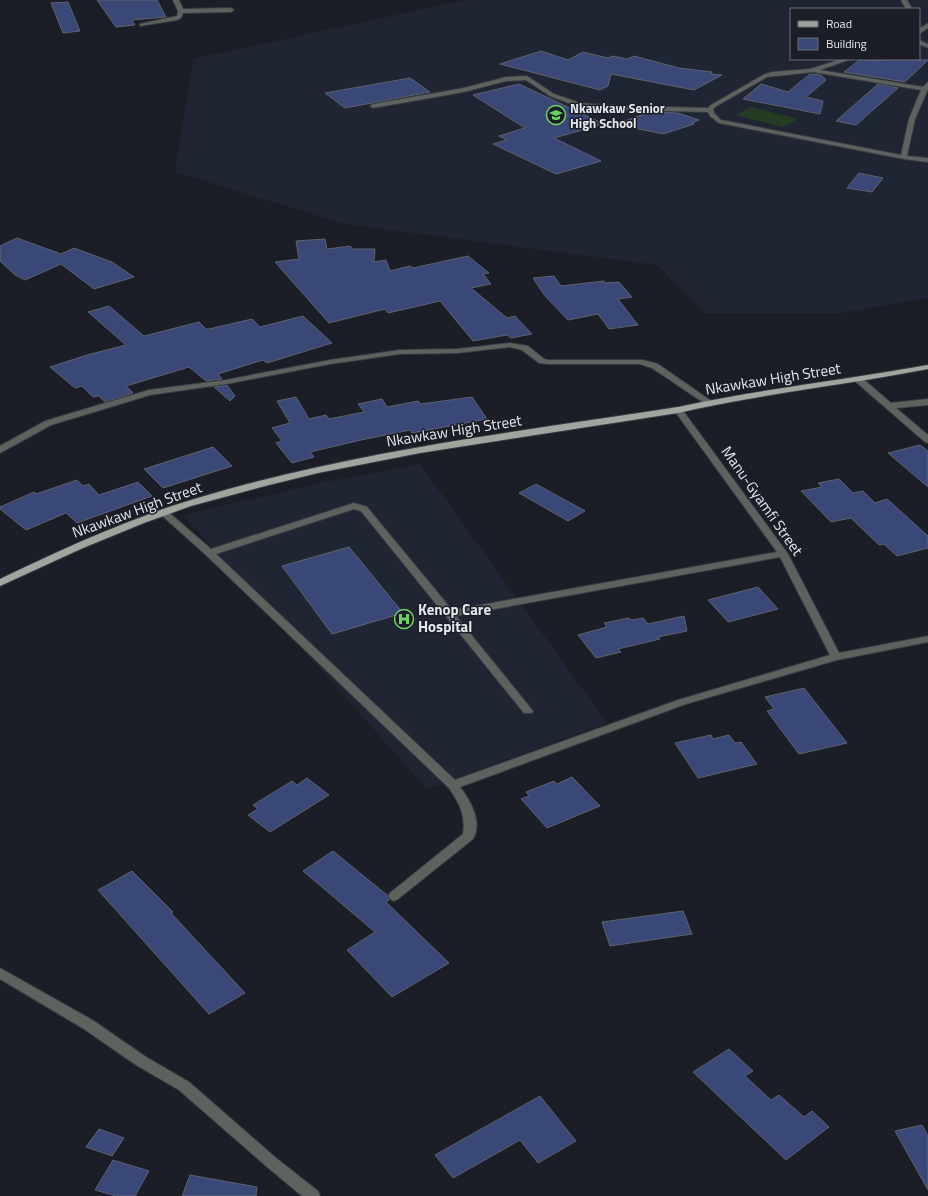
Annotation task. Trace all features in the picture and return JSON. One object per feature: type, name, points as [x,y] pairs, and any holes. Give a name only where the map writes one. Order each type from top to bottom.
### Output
[{"type":"main road","name":"Nkawkaw High Street","points":[[0,583],[94,539],[163,512],[211,497],[353,463],[422,450],[859,380],[928,367]]},
{"type":"street","points":[[176,0],[182,11]]},
{"type":"street","points":[[182,11],[232,10]]},
{"type":"street","points":[[142,25],[175,19],[179,17],[182,11]]},
{"type":"street","points":[[920,30],[928,25]]},
{"type":"street","points":[[811,71],[845,60]]},
{"type":"street","points":[[710,110],[713,106],[765,76],[777,73],[811,71],[926,86],[918,99],[910,122],[904,157]]},
{"type":"street","points":[[373,106],[464,90],[506,79],[527,78],[552,95],[579,105],[621,108],[710,110]]},
{"type":"street","points":[[710,110],[712,115],[719,121],[904,157],[928,160]]},
{"type":"street","points":[[0,450],[48,423],[163,390],[233,381],[372,355],[400,352],[457,351],[510,344],[525,348],[542,361],[548,362],[640,362],[649,364],[655,366],[710,403]]},
{"type":"street","points":[[859,380],[928,440]]},
{"type":"street","points":[[889,406],[928,402]]},
{"type":"street","name":"Manu-Gyamfi Street","points":[[678,410],[783,554],[836,657]]},
{"type":"street","points":[[209,553],[354,506],[364,509],[528,711]]},
{"type":"street","points":[[163,512],[209,553],[453,785],[468,806],[471,824],[469,836],[394,896]]},
{"type":"street","points":[[449,614],[783,554]]},
{"type":"street","points":[[453,785],[682,702],[836,657],[928,639]]},
{"type":"street","points":[[0,973],[89,1025],[141,1061],[184,1086],[313,1196]]},
{"type":"shaded area","name":"Nkawkaw Senior High School","points":[[465,0],[928,0],[928,298],[841,313],[704,313],[657,265],[345,224],[175,172],[193,59]]},
{"type":"shaded area","name":"Kenop Care Hospital","points":[[420,464],[607,723],[427,789],[183,515],[320,483]]},
{"type":"green space","points":[[751,107],[798,119],[783,127],[736,115]]},
{"type":"building","points":[[97,0],[157,0],[166,17],[132,20],[135,25],[116,27]]},
{"type":"building","points":[[68,2],[80,31],[63,33],[51,3]]},
{"type":"building","points":[[541,51],[568,60],[583,52],[608,58],[613,56],[627,59],[634,56],[679,68],[712,72],[711,74],[722,75],[694,90],[611,74],[608,86],[600,90],[500,64]]},
{"type":"building","points":[[860,60],[928,60],[905,82],[844,72]]},
{"type":"building","points":[[810,74],[821,75],[826,80],[806,97],[823,101],[820,114],[743,99],[761,84],[788,92]]},
{"type":"building","points":[[410,78],[430,92],[345,108],[325,93]]},
{"type":"building","points":[[519,84],[604,124],[554,138],[601,161],[556,174],[493,144],[507,140],[499,136],[525,128],[473,95]]},
{"type":"building","points":[[878,84],[898,88],[856,125],[836,121]]},
{"type":"building","points":[[651,112],[678,113],[699,120],[692,123],[694,124],[663,134],[615,124]]},
{"type":"building","points":[[859,173],[883,178],[872,192],[847,188]]},
{"type":"building","points":[[17,238],[61,254],[74,248],[112,262],[134,277],[94,289],[61,264],[25,280],[15,275],[0,261],[0,246]]},
{"type":"building","points":[[325,239],[327,249],[350,246],[353,249],[375,249],[374,262],[386,260],[390,271],[410,266],[413,268],[468,256],[489,273],[483,274],[491,284],[471,288],[507,318],[515,316],[532,334],[511,338],[507,335],[473,341],[440,301],[388,313],[385,309],[329,323],[275,262],[299,259],[296,241]]},
{"type":"building","points":[[554,276],[561,286],[604,281],[605,283],[619,282],[632,297],[618,299],[638,325],[609,329],[598,314],[568,320],[545,296],[533,278]]},
{"type":"building","points":[[109,306],[144,336],[199,322],[206,329],[209,329],[252,319],[260,327],[303,316],[332,343],[267,363],[263,360],[218,374],[222,379],[206,381],[189,367],[126,386],[133,393],[105,402],[99,396],[93,397],[82,386],[75,388],[50,367],[87,355],[126,345],[88,312]]},
{"type":"building","points":[[227,385],[235,396],[230,401],[214,387]]},
{"type":"building","points":[[296,397],[309,419],[326,415],[329,419],[364,412],[358,404],[382,399],[387,407],[418,401],[421,404],[472,397],[487,419],[412,433],[410,430],[361,440],[310,452],[314,457],[292,463],[276,443],[282,441],[272,428],[290,423],[277,401]]},
{"type":"building","points":[[920,445],[928,451],[928,487],[888,453]]},
{"type":"building","points":[[213,447],[232,466],[163,488],[144,469]]},
{"type":"building","points":[[839,479],[853,493],[863,491],[875,503],[887,499],[928,536],[928,548],[897,556],[884,544],[879,545],[851,518],[831,522],[801,491],[822,487],[818,483]]},
{"type":"building","points":[[77,480],[83,486],[89,484],[99,495],[138,482],[152,496],[77,523],[66,513],[26,530],[0,509],[0,507],[34,492],[36,494]]},
{"type":"building","points":[[536,484],[585,511],[568,521],[519,493]]},
{"type":"building","points":[[349,547],[403,613],[332,634],[282,566]]},
{"type":"building","points":[[758,587],[778,609],[728,622],[708,600]]},
{"type":"building","points":[[684,616],[687,631],[658,637],[660,639],[618,649],[621,652],[596,658],[578,635],[607,627],[604,623],[629,618],[631,620],[643,618],[648,624]]},
{"type":"building","points":[[804,688],[847,743],[799,754],[767,711],[774,709],[765,697]]},
{"type":"building","points":[[711,735],[713,739],[729,735],[735,743],[741,742],[757,764],[698,778],[675,743]]},
{"type":"building","points":[[572,777],[600,806],[547,828],[521,799],[529,796],[526,792],[554,781],[557,784]]},
{"type":"building","points":[[307,778],[329,795],[270,832],[248,815],[258,809],[253,805],[292,781],[297,785]]},
{"type":"building","points":[[333,851],[387,895],[389,900],[386,902],[449,963],[392,997],[347,950],[375,932],[303,871]]},
{"type":"building","points":[[132,871],[173,912],[171,913],[245,993],[209,1014],[98,890]]},
{"type":"building","points":[[683,911],[692,934],[610,946],[602,922]]},
{"type":"building","points":[[729,1049],[753,1071],[745,1076],[771,1100],[779,1095],[804,1117],[812,1111],[829,1127],[786,1160],[693,1072]]},
{"type":"building","points":[[540,1096],[576,1141],[538,1163],[520,1140],[453,1178],[435,1155]]},
{"type":"building","points":[[922,1125],[928,1136],[928,1190],[895,1131]]},
{"type":"building","points":[[99,1129],[124,1138],[112,1156],[86,1147]]},
{"type":"building","points":[[113,1160],[149,1171],[135,1196],[116,1196],[95,1190]]},
{"type":"building","points":[[190,1175],[257,1187],[256,1196],[182,1196]]},
{"type":"place","name":"Nkawkaw Senior High School","points":[[556,115]]},
{"type":"place","name":"Kenop Care Hospital","points":[[404,619]]}]
